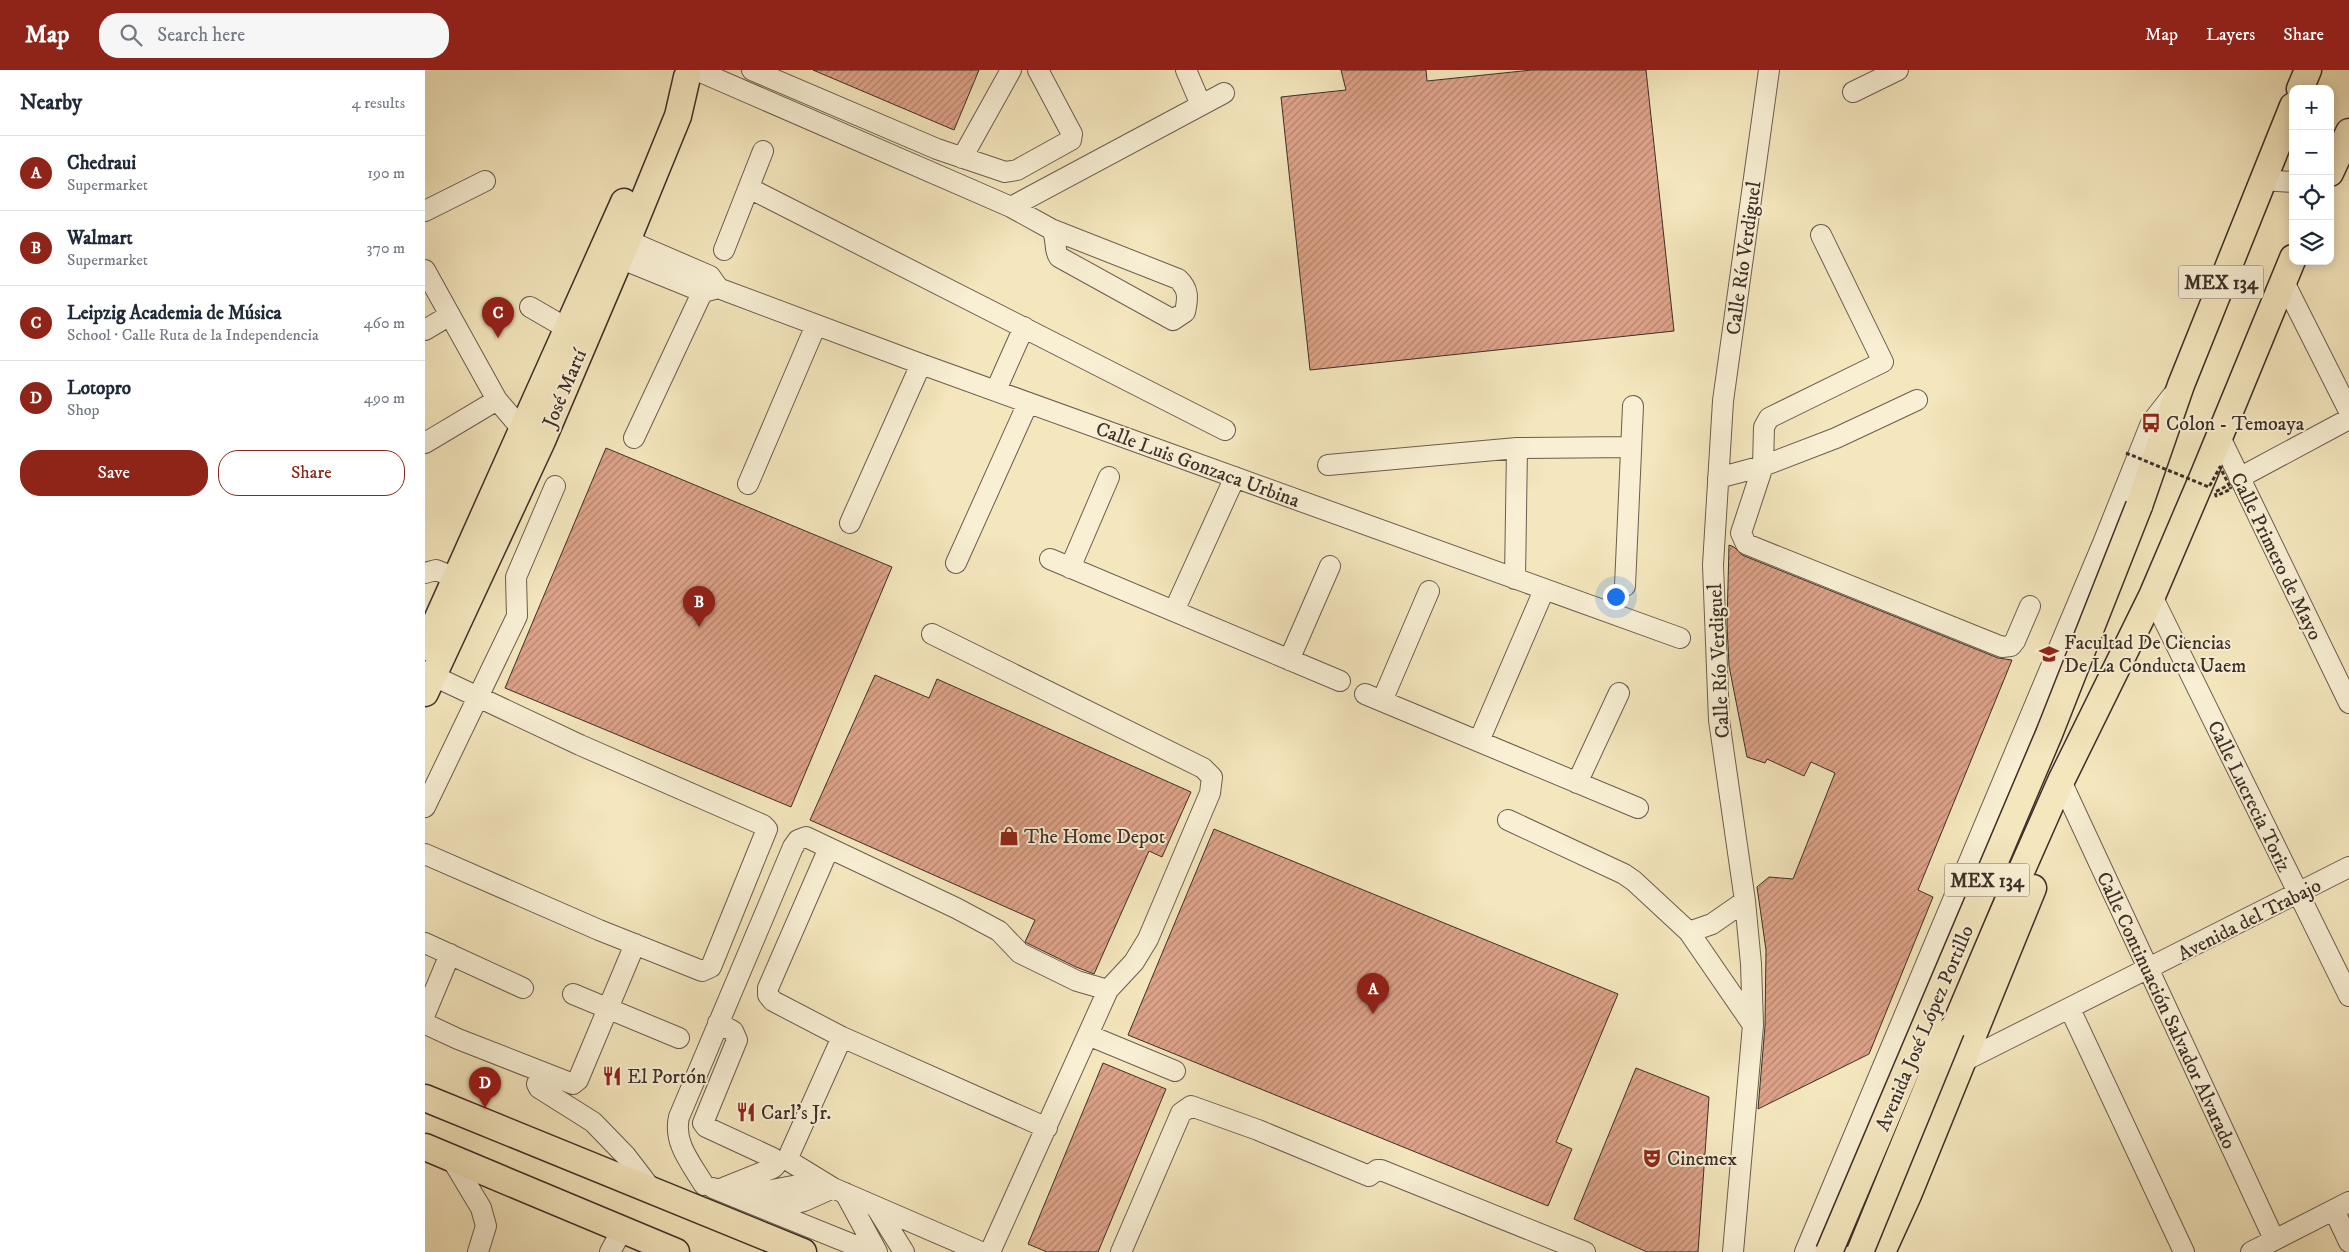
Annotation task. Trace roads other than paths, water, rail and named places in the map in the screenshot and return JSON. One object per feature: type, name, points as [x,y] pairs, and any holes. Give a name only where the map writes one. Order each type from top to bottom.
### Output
[{"type":"main road","points":[[2302,85],[2308,70]]},
{"type":"main road","name":"José Martí","points":[[428,680],[615,245],[678,116],[691,72]]},
{"type":"main road","name":"Avenida José López Portillo","points":[[1829,1252],[2049,734],[2139,506],[2181,385],[2289,116]]},
{"type":"main road","points":[[2334,164],[2349,132]]},
{"type":"main road","name":"José Martí","points":[[425,647],[456,578],[532,435],[568,329],[615,245]]},
{"type":"main road","name":"Avenida José López Portillo","points":[[1860,1252],[1951,1030],[2061,781],[2152,596],[2288,269]]},
{"type":"main road","points":[[1882,1252],[1908,1195],[2039,872],[2044,847],[2047,813]]},
{"type":"main road","points":[[425,1098],[678,1201],[766,1245],[803,1252]]},
{"type":"main road","points":[[425,1147],[451,1158],[616,1241],[676,1252]]},
{"type":"main road","points":[[1899,1252],[1908,1195]]},
{"type":"street","points":[[752,70],[920,142],[1005,172],[1012,172],[1071,140],[1072,134],[1038,70]]},
{"type":"street","points":[[962,158],[1011,70]]},
{"type":"street","points":[[1186,70],[1201,105]]},
{"type":"street","name":"Calle Río Verdiguel","points":[[1733,1252],[1753,1026],[1751,964],[1745,901],[1719,720],[1713,565],[1723,401],[1769,70]]},
{"type":"street","points":[[1853,92],[1898,70]]},
{"type":"street","points":[[691,72],[1011,207],[1051,229],[1178,279],[1184,284],[1188,292],[1185,312],[1173,320],[1059,257],[1056,254],[1055,236],[1051,229]]},
{"type":"street","points":[[1011,207],[1223,93]]},
{"type":"street","points":[[910,164],[920,142]]},
{"type":"street","points":[[724,250],[763,151]]},
{"type":"street","points":[[2262,180],[2289,182]]},
{"type":"street","points":[[425,211],[485,181]]},
{"type":"street","points":[[749,188],[1225,430]]},
{"type":"street","points":[[1821,235],[1883,362],[1769,418],[1764,427],[1763,466],[1741,533],[1746,544],[2002,647],[2011,646],[2015,641],[2031,606]]},
{"type":"street","name":"Calle Luis Gonzaca Urbina","points":[[615,245],[710,285],[921,364],[1680,638]]},
{"type":"street","points":[[2288,269],[2349,410]]},
{"type":"street","points":[[425,270],[497,400],[532,435]]},
{"type":"street","points":[[634,438],[710,285]]},
{"type":"street","points":[[530,307],[568,329]]},
{"type":"street","points":[[425,330],[450,315]]},
{"type":"street","points":[[748,484],[816,325]]},
{"type":"street","points":[[996,390],[1024,327]]},
{"type":"street","points":[[850,523],[921,364]]},
{"type":"street","points":[[1805,1252],[2103,542],[2151,423],[2181,385]]},
{"type":"street","points":[[425,443],[497,400]]},
{"type":"street","points":[[1719,478],[1763,466],[1836,438],[1917,400]]},
{"type":"street","points":[[956,563],[1029,403]]},
{"type":"street","points":[[1625,586],[1633,406]]},
{"type":"street","points":[[2234,482],[2349,419]]},
{"type":"street","name":"Calle Primero de Mayo","points":[[2219,435],[2234,482],[2349,703]]},
{"type":"street","points":[[1328,465],[1517,448],[1631,447]]},
{"type":"street","points":[[1515,580],[1517,448]]},
{"type":"street","points":[[1070,568],[1109,477]]},
{"type":"street","points":[[1174,611],[1235,477]]},
{"type":"street","points":[[425,807],[517,616],[516,577],[555,486]]},
{"type":"street","points":[[1050,559],[1340,681]]},
{"type":"street","points":[[1289,660],[1330,566]]},
{"type":"street","points":[[425,572],[436,570],[456,578]]},
{"type":"street","points":[[1479,741],[1544,590]]},
{"type":"street","points":[[1429,591],[1373,698],[1638,808]]},
{"type":"street","name":"Calle Lucrecia Toriz","points":[[2152,596],[2349,996]]},
{"type":"street","points":[[932,634],[1203,768],[1212,777],[1210,792],[1148,939],[1134,962],[1108,990],[990,1252]]},
{"type":"street","points":[[425,854],[703,971],[707,970],[715,958],[767,835],[767,830],[763,825],[755,821],[610,759],[477,697],[428,680]]},
{"type":"street","points":[[1577,783],[1619,693]]},
{"type":"street","name":"Calle Continuación Salvador Alvarado","points":[[2061,781],[2148,970],[2262,1248]]},
{"type":"street","points":[[1508,820],[1624,874],[1634,881],[1689,932],[1753,1026]]},
{"type":"street","points":[[871,1252],[719,1191],[679,1142],[676,1129],[679,1117],[717,1023],[793,847],[798,840],[806,837],[956,908],[999,931],[1020,953],[1077,981],[1108,990]]},
{"type":"street","points":[[829,848],[768,988],[768,995],[773,1001],[842,1036],[1047,1128]]},
{"type":"street","name":"Avenida del Trabajo","points":[[1960,1063],[2349,868]]},
{"type":"street","points":[[1689,932],[1712,924],[1745,901]]},
{"type":"street","points":[[425,943],[523,988]]},
{"type":"street","points":[[425,1021],[428,1025],[458,1040],[573,1084],[577,1083],[635,944]]},
{"type":"street","points":[[425,1014],[450,954]]},
{"type":"street","points":[[573,994],[679,1038]]},
{"type":"street","points":[[2070,1009],[2185,1252]]},
{"type":"street","points":[[678,1201],[719,1191],[776,1165],[773,1158],[706,1127],[703,1123],[737,1040],[733,1031],[717,1023]]},
{"type":"street","points":[[1088,1035],[1175,1071]]},
{"type":"street","points":[[842,1036],[790,1153],[789,1161],[794,1166],[832,1187],[981,1252]]},
{"type":"street","points":[[542,1072],[537,1084],[539,1088],[593,1122],[626,1156],[652,1190]]},
{"type":"street","points":[[1121,1252],[1181,1113],[1191,1106],[1258,1130],[1369,1176],[1377,1170],[1381,1170],[1585,1252]]},
{"type":"street","points":[[451,1158],[481,1208],[486,1226],[478,1252]]},
{"type":"street","points":[[719,1191],[832,1187]]},
{"type":"street","points":[[767,1210],[804,1201],[832,1187]]},
{"type":"street","points":[[832,1187],[877,1252]]},
{"type":"street","points":[[2262,1248],[2341,1206],[2349,1242]]},
{"type":"street","points":[[876,1207],[904,1252]]},
{"type":"place","name":"Leipzig Academia de Música","points":[[498,338]]},
{"type":"place","name":"Colon - Temoaya","points":[[2151,423]]},
{"type":"place","name":"Walmart","points":[[699,627]]},
{"type":"place","name":"Facultad De Ciencias De La Conducta Uaem","points":[[2049,654]]},
{"type":"place","name":"The Home Depot","points":[[1009,836]]},
{"type":"place","name":"Chedraui","points":[[1373,1014]]},
{"type":"place","name":"El Portón","points":[[612,1076]]},
{"type":"place","name":"Lotopro","points":[[485,1108]]},
{"type":"place","name":"Carl's Jr.","points":[[746,1112]]},
{"type":"place","name":"Cinemex","points":[[1652,1158]]}]
